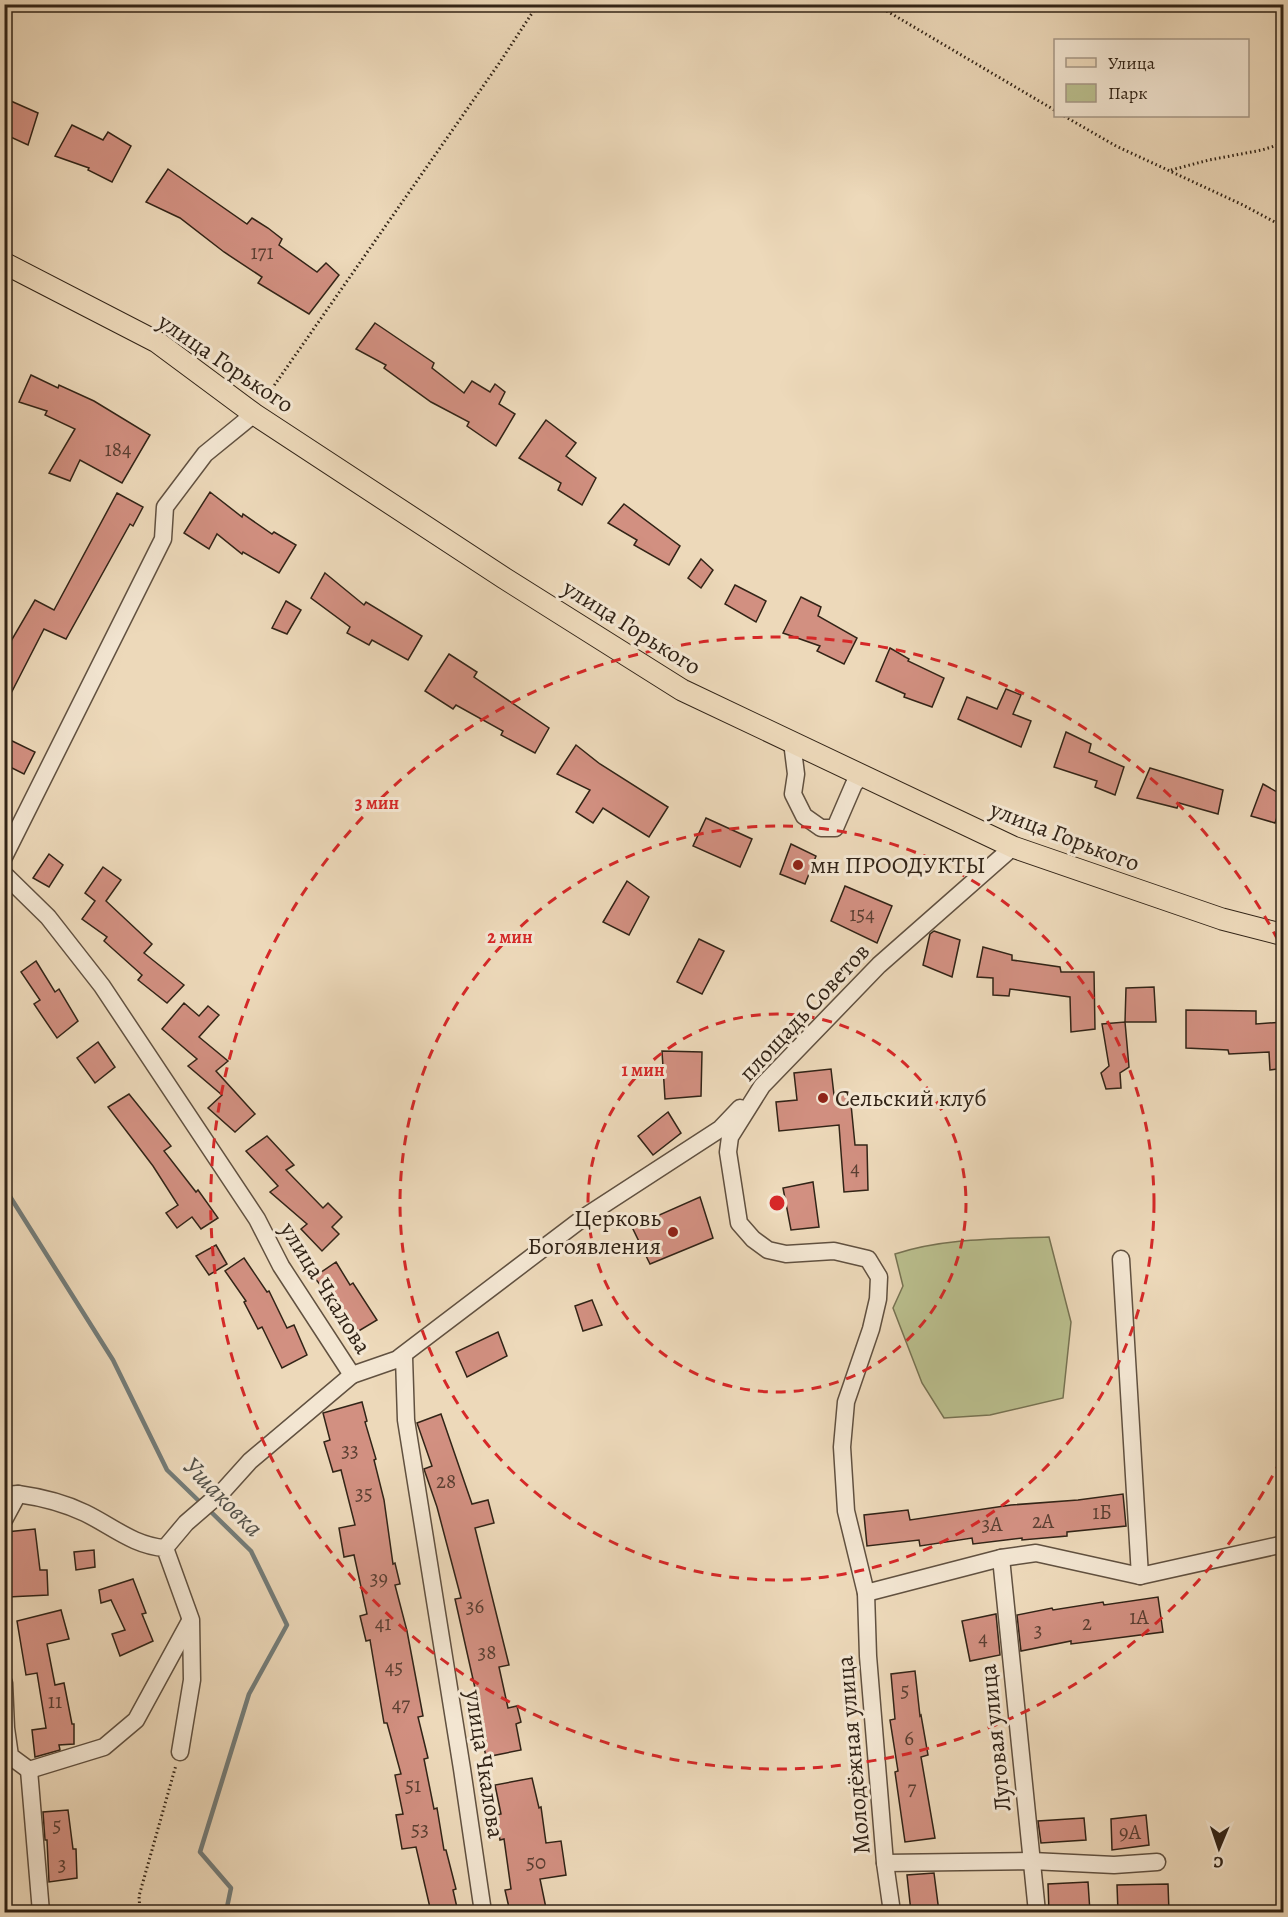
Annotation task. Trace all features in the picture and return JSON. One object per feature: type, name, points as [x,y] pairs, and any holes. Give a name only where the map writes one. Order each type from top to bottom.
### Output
[{"type":"main road","name":"улица Горького","points":[[4,263],[157,342],[254,414],[514,584],[682,690],[1013,847],[1222,919],[1284,935]]},
{"type":"street","points":[[4,857],[163,539],[165,507],[206,454],[254,414]]},
{"type":"street","points":[[792,742],[796,774],[793,794],[804,816],[821,828],[835,828],[849,794],[863,775]]},
{"type":"street","name":"площадь Советов","points":[[868,1259],[834,1251],[786,1254],[768,1250],[753,1239],[739,1223],[728,1152],[730,1137],[762,1086],[879,965],[1013,847]]},
{"type":"street","name":"улица Чкалова","points":[[4,874],[48,917],[102,986],[257,1219],[281,1266],[352,1375],[404,1357],[406,1420],[483,1912]]},
{"type":"street","points":[[404,1357],[400,1357],[583,1218],[720,1129],[762,1086]]},
{"type":"street","points":[[1121,1258],[1140,1576]]},
{"type":"street","name":"Молодёжная улица","points":[[868,1259],[879,1277],[878,1299],[872,1329],[846,1401],[842,1447],[846,1511],[866,1593],[868,1656],[885,1863],[892,1912]]},
{"type":"street","points":[[165,1548],[186,1523],[222,1491],[250,1461],[352,1375]]},
{"type":"street","points":[[4,1520],[11,1495],[39,1496],[84,1512],[149,1547],[165,1548]]},
{"type":"street","points":[[866,1593],[1001,1558],[1036,1553],[1140,1576],[1284,1544]]},
{"type":"street","points":[[165,1548],[191,1620],[192,1680],[180,1752]]},
{"type":"street","name":"Луговая улица","points":[[1001,1558],[1037,1912]]},
{"type":"street","points":[[29,1770],[104,1747],[136,1720],[191,1620]]},
{"type":"street","points":[[4,1683],[10,1756],[29,1770],[42,1912]]},
{"type":"street","points":[[885,1863],[1032,1861],[1114,1864],[1157,1862]]},
{"type":"path","points":[[254,414],[538,4]]},
{"type":"path","points":[[875,4],[1054,110]]},
{"type":"path","points":[[1066,117],[1116,146],[1284,226]]},
{"type":"path","points":[[1169,171],[1209,160],[1262,150],[1284,142]]},
{"type":"path","points":[[140,1912],[139,1896],[180,1752]]},
{"type":"green space","points":[[1049,1237],[1071,1322],[1063,1398],[990,1415],[944,1418],[922,1383],[893,1308],[903,1286],[895,1254],[952,1242]]},
{"type":"building","points":[[4,98],[38,113],[28,145],[4,134]]},
{"type":"building","points":[[72,125],[103,140],[108,132],[131,146],[112,182],[88,170],[89,168],[55,156]]},
{"type":"building","points":[[168,169],[247,224],[252,218],[268,228],[282,239],[279,245],[317,272],[326,263],[339,275],[309,314],[258,283],[262,277],[224,252],[180,218],[146,202]]},
{"type":"building","points":[[375,323],[434,363],[432,368],[464,393],[472,381],[490,392],[495,384],[505,392],[499,404],[515,414],[496,446],[467,426],[469,422],[431,402],[384,368],[386,365],[356,349]]},
{"type":"building","points":[[31,375],[94,401],[150,435],[122,483],[80,460],[70,481],[49,473],[75,429],[45,415],[47,411],[19,402]]},
{"type":"building","points":[[546,420],[576,443],[566,456],[596,478],[582,505],[558,490],[561,483],[519,458]]},
{"type":"building","points":[[210,492],[242,517],[243,514],[272,534],[274,532],[296,545],[279,573],[243,552],[242,554],[217,534],[209,549],[184,533]]},
{"type":"building","points":[[117,493],[143,507],[133,526],[130,524],[66,639],[44,629],[4,707],[4,653],[35,600],[54,610]]},
{"type":"building","points":[[624,504],[680,546],[669,565],[634,545],[637,540],[608,523]]},
{"type":"building","points":[[701,559],[713,570],[701,588],[688,578]]},
{"type":"building","points":[[325,573],[364,605],[366,602],[422,636],[408,660],[372,640],[369,645],[347,633],[350,627],[311,598]]},
{"type":"building","points":[[735,585],[766,601],[756,622],[725,604]]},
{"type":"building","points":[[801,597],[821,607],[818,616],[857,638],[844,664],[817,651],[820,646],[783,633]]},
{"type":"building","points":[[286,601],[301,610],[287,634],[272,628]]},
{"type":"building","points":[[890,648],[909,659],[908,661],[944,678],[932,707],[904,697],[905,694],[876,681]]},
{"type":"building","points":[[449,654],[477,672],[474,677],[549,728],[535,753],[501,735],[503,731],[456,705],[453,709],[425,691]]},
{"type":"building","points":[[1006,689],[1021,695],[1013,714],[1031,721],[1021,747],[958,719],[967,697],[997,709]]},
{"type":"building","points":[[1066,732],[1091,744],[1089,752],[1124,767],[1115,795],[1095,787],[1097,781],[1054,767]]},
{"type":"building","points":[[4,737],[35,752],[24,774],[4,764]]},
{"type":"building","points":[[576,745],[600,764],[668,807],[649,837],[603,808],[593,823],[576,812],[590,790],[557,774]]},
{"type":"building","points":[[1150,768],[1223,790],[1218,814],[1179,803],[1177,808],[1137,798]]},
{"type":"building","points":[[1263,784],[1284,796],[1275,823],[1251,816]]},
{"type":"building","points":[[706,818],[752,839],[740,867],[693,846]]},
{"type":"building","name":"мн ПРООДУКТЫ","points":[[791,844],[816,856],[805,884],[780,874]]},
{"type":"building","points":[[49,854],[63,865],[49,887],[33,878]]},
{"type":"building","points":[[103,867],[121,880],[106,901],[152,944],[144,953],[184,985],[167,1003],[138,980],[142,975],[104,941],[107,937],[82,919],[95,901],[85,893]]},
{"type":"building","points":[[627,881],[649,897],[629,935],[603,922]]},
{"type":"building","points":[[845,886],[892,906],[877,943],[831,921]]},
{"type":"building","points":[[934,931],[960,940],[952,977],[923,965],[930,934]]},
{"type":"building","points":[[699,939],[724,951],[702,994],[677,982]]},
{"type":"building","points":[[983,947],[1012,955],[1012,960],[1060,967],[1061,972],[1094,972],[1095,1029],[1071,1032],[1070,997],[1010,989],[1009,996],[993,995],[993,978],[977,977]]},
{"type":"building","points":[[36,961],[55,992],[59,989],[78,1021],[57,1038],[34,1004],[40,1000],[21,972]]},
{"type":"building","points":[[1154,987],[1156,1022],[1125,1022],[1126,988]]},
{"type":"building","points":[[184,1003],[199,1016],[208,1006],[219,1015],[199,1037],[228,1061],[216,1071],[255,1114],[235,1132],[208,1108],[222,1095],[188,1066],[197,1059],[162,1029]]},
{"type":"building","points":[[1186,1010],[1256,1011],[1256,1024],[1284,1022],[1284,1068],[1270,1070],[1269,1052],[1229,1054],[1228,1050],[1186,1048]]},
{"type":"building","points":[[1125,1022],[1129,1067],[1120,1073],[1121,1088],[1106,1089],[1101,1073],[1109,1066],[1102,1024]]},
{"type":"building","points":[[98,1042],[115,1067],[95,1083],[77,1058]]},
{"type":"building","points":[[662,1051],[702,1052],[701,1096],[665,1099]]},
{"type":"building","name":"Сельский клуб","points":[[831,1069],[834,1095],[850,1094],[855,1145],[867,1145],[868,1190],[844,1192],[839,1125],[779,1131],[776,1102],[797,1100],[794,1073]]},
{"type":"building","points":[[129,1094],[171,1146],[164,1151],[196,1192],[198,1190],[218,1218],[201,1229],[192,1217],[177,1228],[166,1213],[178,1205],[153,1166],[108,1107]]},
{"type":"building","points":[[668,1112],[681,1133],[653,1155],[638,1136]]},
{"type":"building","points":[[267,1136],[294,1165],[286,1170],[323,1208],[328,1203],[342,1217],[332,1227],[339,1234],[322,1251],[301,1229],[307,1224],[270,1192],[278,1186],[246,1151]]},
{"type":"building","points":[[813,1182],[819,1227],[791,1230],[783,1188]]},
{"type":"building","name":"Церковь Богоявления","points":[[700,1197],[713,1238],[650,1264],[632,1227]]},
{"type":"building","points":[[216,1245],[227,1264],[209,1275],[196,1256]]},
{"type":"building","points":[[244,1258],[267,1292],[269,1291],[287,1328],[294,1325],[307,1355],[282,1368],[262,1327],[258,1329],[244,1302],[246,1301],[225,1271]]},
{"type":"building","points":[[336,1262],[350,1285],[353,1283],[377,1320],[357,1332],[314,1277]]},
{"type":"building","points":[[592,1300],[602,1325],[583,1331],[575,1306]]},
{"type":"building","points":[[498,1332],[507,1356],[467,1377],[456,1352]]},
{"type":"building","points":[[362,1402],[384,1500],[393,1564],[395,1563],[400,1584],[395,1585],[407,1631],[423,1716],[418,1717],[428,1758],[424,1759],[434,1809],[437,1808],[444,1850],[446,1850],[456,1889],[453,1890],[458,1912],[431,1912],[416,1847],[402,1849],[396,1815],[403,1814],[395,1775],[401,1774],[387,1723],[384,1723],[370,1640],[366,1641],[360,1616],[367,1614],[354,1555],[344,1557],[339,1528],[355,1525],[341,1470],[333,1472],[324,1442],[330,1440],[323,1413]]},
{"type":"building","points":[[441,1414],[472,1504],[488,1500],[494,1523],[475,1528],[509,1665],[499,1667],[508,1708],[517,1706],[521,1722],[516,1724],[521,1750],[486,1757],[482,1737],[486,1737],[455,1599],[461,1598],[437,1507],[424,1469],[432,1466],[417,1423]]},
{"type":"building","points":[[1123,1494],[1126,1526],[1067,1532],[1067,1536],[1022,1540],[1022,1538],[973,1544],[972,1538],[920,1546],[919,1540],[867,1546],[864,1515],[908,1510],[910,1520],[1011,1505]]},
{"type":"building","points":[[35,1529],[40,1570],[47,1570],[48,1595],[8,1597],[8,1570],[11,1570],[6,1532]]},
{"type":"building","points":[[94,1550],[95,1567],[76,1570],[74,1552]]},
{"type":"building","points":[[133,1579],[146,1613],[142,1614],[153,1641],[120,1656],[112,1634],[125,1630],[111,1600],[101,1603],[99,1590]]},
{"type":"building","points":[[1158,1597],[1163,1632],[1071,1644],[1071,1641],[1021,1651],[1017,1615],[1052,1608],[1053,1610],[1103,1602],[1104,1605]]},
{"type":"building","points":[[61,1610],[69,1639],[47,1644],[55,1685],[64,1683],[72,1724],[74,1724],[74,1744],[59,1745],[60,1750],[35,1757],[32,1730],[46,1728],[37,1673],[26,1675],[17,1621]]},
{"type":"building","points":[[996,1614],[1000,1655],[970,1661],[962,1621]]},
{"type":"building","points":[[915,1671],[920,1716],[928,1755],[921,1757],[935,1838],[905,1842],[890,1720],[895,1719],[891,1674]]},
{"type":"building","points":[[532,1778],[539,1808],[541,1807],[546,1843],[561,1841],[566,1875],[540,1879],[546,1908],[510,1912],[505,1890],[511,1889],[504,1839],[500,1840],[496,1815],[501,1814],[495,1785]]},
{"type":"building","points":[[68,1810],[73,1849],[76,1849],[77,1878],[49,1882],[43,1812]]},
{"type":"building","points":[[1146,1815],[1149,1845],[1112,1850],[1111,1819]]},
{"type":"building","points":[[1084,1818],[1086,1840],[1041,1843],[1038,1821]]},
{"type":"building","points":[[934,1873],[939,1912],[911,1912],[907,1875]]},
{"type":"building","points":[[1088,1882],[1090,1912],[1049,1912],[1048,1884]]},
{"type":"building","points":[[1168,1884],[1169,1912],[1118,1912],[1117,1885]]},
{"type":"waterway","name":"Ушаковка","points":[[4,1187],[113,1360],[167,1470],[202,1504]]},
{"type":"waterway","name":"Ушаковка","points":[[208,1509],[251,1551],[287,1625],[249,1694],[200,1852],[231,1888],[226,1912]]},
{"type":"place","name":"мн ПРООДУКТЫ","points":[[798,865]]},
{"type":"place","name":"Сельский клуб","points":[[823,1098]]},
{"type":"place","name":"Церковь Богоявления","points":[[673,1232]]}]
